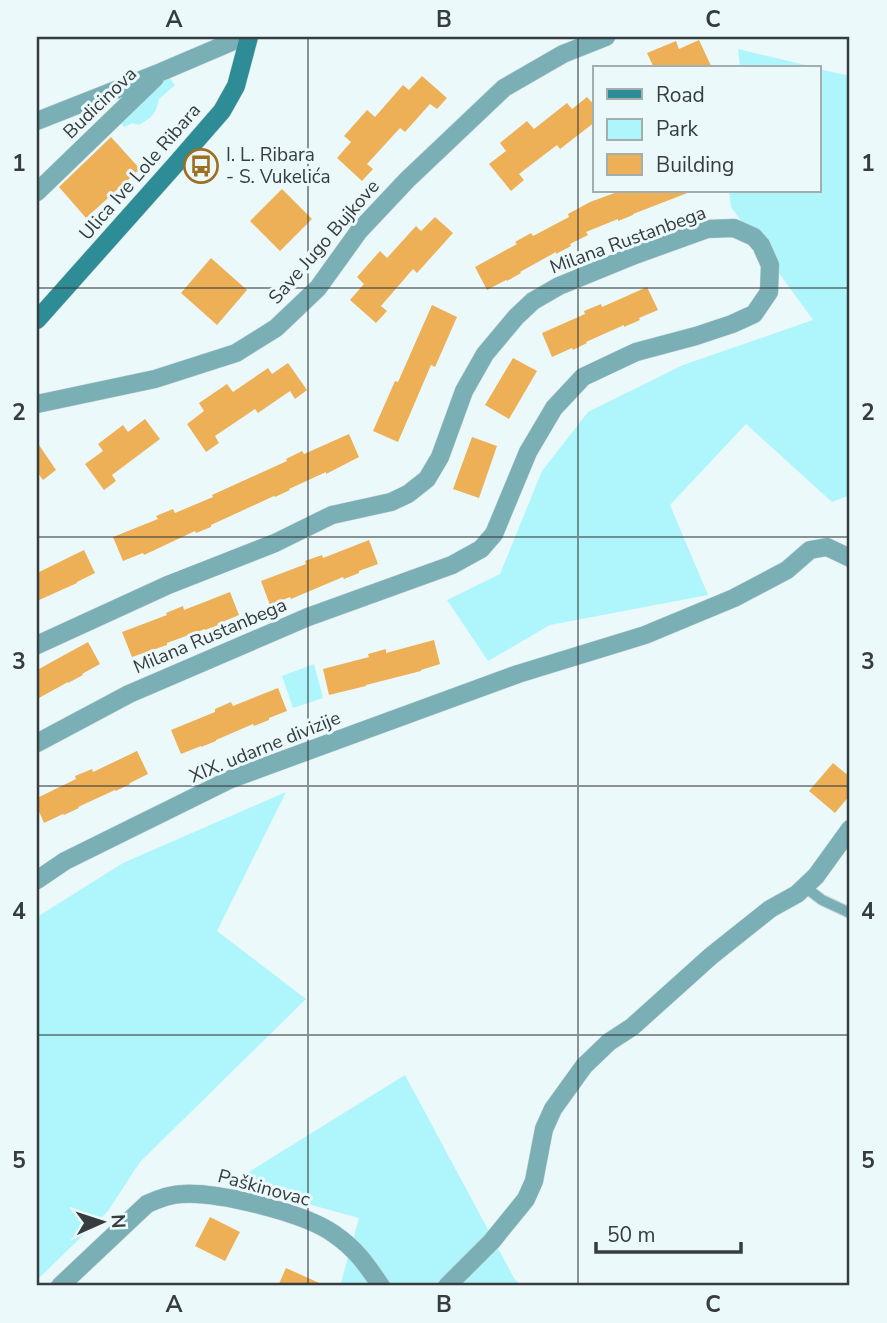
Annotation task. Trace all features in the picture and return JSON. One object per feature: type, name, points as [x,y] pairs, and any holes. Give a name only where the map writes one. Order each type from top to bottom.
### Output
[{"type":"street","points":[[37,121],[243,37]]},
{"type":"street","name":"Ulica Ive Lole Ribara","points":[[37,320],[222,111],[236,86],[249,37]]},
{"type":"street","name":"Save Jugo Bujkove","points":[[37,404],[155,379],[236,353],[256,341],[276,328],[318,288],[359,231],[407,180],[504,88],[563,54],[606,37]]},
{"type":"street","name":"Budicinova","points":[[37,192],[161,72]]},
{"type":"street","name":"Milana Rustanbega","points":[[37,645],[168,584],[275,543],[332,515],[391,502],[408,494],[427,479],[440,457],[464,391],[485,354],[533,301],[559,286],[707,229],[734,228],[754,237],[761,245],[769,265],[769,292],[754,314],[696,336],[636,352],[583,377],[554,408],[528,452],[495,534],[481,549],[452,565],[308,617],[129,694],[37,743]]},
{"type":"street","name":"XIX. udarne divizije","points":[[37,880],[65,861],[231,779],[518,674],[645,635],[721,603],[787,570],[810,550],[827,547],[850,558]]},
{"type":"street","points":[[447,1286],[492,1241],[526,1199],[534,1181],[544,1129],[552,1109],[584,1066],[711,956],[770,909],[805,887],[817,876],[850,830]]},
{"type":"street","name":"Paškinovac","points":[[60,1286],[147,1204],[163,1197],[181,1194],[228,1198],[304,1219],[333,1233],[360,1255],[381,1286]]},
{"type":"lane","points":[[805,887],[822,900],[850,913]]},
{"type":"green space","points":[[738,49],[810,66],[740,66]]},
{"type":"green space","points":[[820,69],[850,76],[850,495],[832,502],[746,424],[670,505],[708,595],[550,625],[488,661],[447,600],[500,574],[542,471],[588,412],[683,365],[813,320],[731,207],[729,192],[820,192]]},
{"type":"green space","points":[[169,77],[175,85],[159,99],[153,115],[139,125],[133,123],[124,127],[117,119]]},
{"type":"green space","points":[[314,664],[323,698],[293,708],[282,676]]},
{"type":"green space","points":[[286,792],[217,931],[306,999],[140,1162],[108,1211],[37,1280],[37,917],[123,863]]},
{"type":"green space","points":[[405,1075],[514,1278],[521,1286],[340,1286],[359,1218],[231,1183]]},
{"type":"building","points":[[699,40],[711,66],[653,66],[647,53],[676,41],[679,49]]},
{"type":"building","points":[[422,76],[447,98],[437,109],[430,104],[405,132],[400,128],[367,164],[373,169],[362,181],[337,158],[351,142],[344,136],[367,110],[375,117],[403,85],[409,90]]},
{"type":"building","points":[[587,97],[593,104],[593,124],[560,149],[557,145],[519,174],[524,180],[511,191],[489,164],[506,151],[500,143],[527,121],[534,129],[567,103],[572,109]]},
{"type":"building","points":[[111,137],[140,169],[86,218],[59,187]]},
{"type":"building","points":[[282,189],[312,219],[280,251],[250,221]]},
{"type":"building","points":[[617,192],[690,192],[586,232],[588,235],[570,244],[571,246],[487,290],[475,267],[517,244],[515,242],[531,233],[533,236],[569,217],[568,214]]},
{"type":"building","points":[[435,217],[453,233],[417,273],[413,269],[381,306],[387,311],[376,323],[350,300],[364,284],[357,277],[380,251],[387,258],[416,226],[421,231]]},
{"type":"building","points":[[211,258],[247,290],[217,325],[181,293]]},
{"type":"building","points":[[647,287],[658,310],[573,350],[572,348],[552,357],[542,333],[585,314],[584,311],[601,304],[602,307]]},
{"type":"building","points":[[432,305],[457,317],[435,367],[431,365],[398,442],[373,431]]},
{"type":"building","points":[[513,358],[537,371],[509,419],[485,405]]},
{"type":"building","points":[[288,363],[307,390],[295,399],[290,391],[258,413],[255,409],[215,436],[219,443],[206,452],[187,424],[204,411],[199,403],[227,384],[233,392],[268,368],[272,374]]},
{"type":"building","points":[[145,419],[160,439],[112,475],[116,481],[104,490],[85,464],[103,451],[98,444],[123,425],[128,432]]},
{"type":"building","points":[[349,434],[359,457],[211,527],[123,561],[113,537],[158,519],[156,516],[173,509],[175,513],[213,497],[212,495],[287,461],[286,459],[302,451],[304,454]]},
{"type":"building","points":[[472,437],[497,446],[479,498],[453,489]]},
{"type":"building","points":[[37,442],[56,470],[43,480],[37,472]]},
{"type":"building","points":[[369,540],[378,564],[270,605],[261,581],[306,564],[305,561],[322,555],[323,558]]},
{"type":"building","points":[[84,550],[95,573],[37,601],[37,573]]},
{"type":"building","points":[[230,592],[239,615],[132,657],[122,632],[183,606],[184,610]]},
{"type":"building","points":[[434,640],[440,664],[329,695],[323,669],[369,657],[368,654],[386,649],[386,653]]},
{"type":"building","points":[[88,642],[100,664],[37,699],[37,670]]},
{"type":"building","points":[[278,688],[287,711],[181,754],[171,730],[215,712],[215,709],[231,702],[233,706]]},
{"type":"building","points":[[137,751],[148,774],[44,823],[37,807],[37,798],[76,779],[75,776],[92,769],[93,772]]},
{"type":"building","points":[[833,763],[850,777],[850,795],[835,813],[809,791]]},
{"type":"building","points":[[210,1217],[240,1232],[225,1261],[195,1246]]},
{"type":"building","points":[[286,1268],[326,1286],[278,1286]]},
{"type":"place","name":"I. L. Ribara - S. Vukelića","points":[[201,166]]}]
